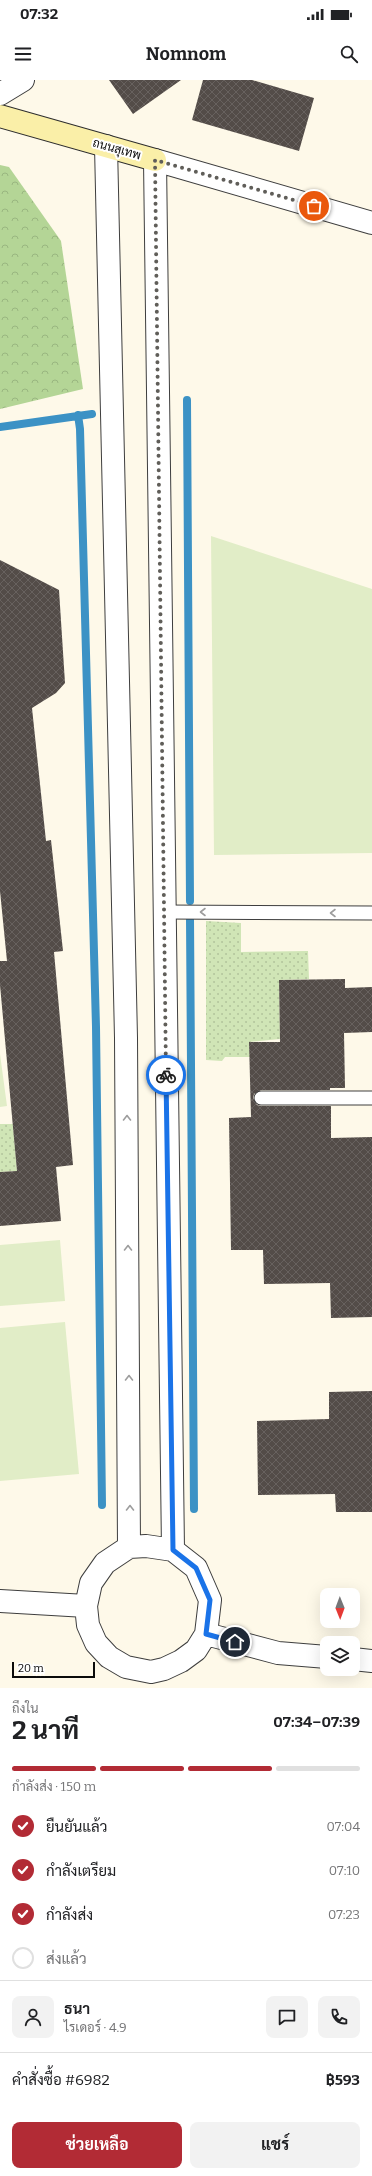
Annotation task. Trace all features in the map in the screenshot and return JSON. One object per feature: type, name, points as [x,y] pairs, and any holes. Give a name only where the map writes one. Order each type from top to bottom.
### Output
[{"type":"main road","name":"ถนนสุเทพ","points":[[0,116],[155,160]]},
{"type":"street","points":[[0,94],[23,80]]},
{"type":"street","points":[[106,146],[126,1038],[129,1547]]},
{"type":"street","points":[[155,160],[173,1550]]},
{"type":"street","name":"ถนนสุเทพ","points":[[155,160],[372,223]]},
{"type":"street","points":[[146,1546],[173,1550],[196,1568],[210,1600],[206,1634],[196,1650],[181,1661],[164,1669],[151,1680],[109,1657],[96,1643],[88,1625],[86,1606],[91,1583],[104,1563],[129,1547],[146,1546]]},
{"type":"street","points":[[0,1601],[86,1606]]},
{"type":"street","points":[[206,1634],[278,1653],[320,1656]]},
{"type":"street","points":[[360,1660],[372,1661]]},
{"type":"lane","points":[[165,912],[372,913]]},
{"type":"lane","points":[[261,1098],[372,1098]]},
{"type":"green space","points":[[0,165],[9,167],[61,241],[83,389],[0,409]]},
{"type":"green space","points":[[211,536],[372,589],[372,853],[214,855]]},
{"type":"green space","points":[[206,921],[241,923],[241,952],[308,951],[309,979],[279,980],[280,1039],[249,1042],[250,1057],[225,1057],[222,1061],[206,1060]]},
{"type":"green space","points":[[0,1054],[7,1106],[0,1107]]},
{"type":"green space","points":[[0,1124],[13,1124],[17,1171],[0,1172]]},
{"type":"green space","points":[[60,1240],[65,1301],[0,1306],[0,1245]]},
{"type":"green space","points":[[65,1322],[79,1474],[0,1481],[0,1328]]},
{"type":"building","points":[[109,80],[181,80],[133,114]]},
{"type":"building","points":[[203,80],[252,80],[314,98],[299,151],[192,120]]},
{"type":"building","points":[[0,560],[59,590],[65,683],[56,693],[32,708],[46,841],[51,840],[63,951],[54,952],[73,1165],[56,1167],[61,1221],[0,1226],[0,1172],[17,1171],[0,985],[0,961],[7,961],[0,891]]},
{"type":"building","points":[[345,979],[345,988],[372,987],[372,1032],[344,1033],[345,1088],[330,1088],[330,1090],[261,1090],[254,1094],[253,1098],[257,1105],[261,1106],[331,1106],[331,1138],[372,1137],[372,1317],[331,1318],[330,1283],[264,1284],[263,1250],[231,1250],[229,1118],[251,1117],[249,1042],[280,1042],[279,980]]},
{"type":"building","points":[[372,1391],[372,1512],[336,1512],[335,1494],[258,1495],[257,1421],[329,1419],[329,1392]]},
{"type":"waterway","points":[[187,400],[190,901]]},
{"type":"waterway","points":[[0,427],[92,414]]},
{"type":"waterway","points":[[78,415],[80,429],[96,1027],[102,1505]]},
{"type":"waterway","points":[[190,918],[194,1509]]},
{"type":"way so far","points":[[166,1075],[155,160],[314,206]]},
{"type":"route","points":[[166,1075],[173,1550],[196,1568],[210,1600],[206,1634],[235,1642]]}]
